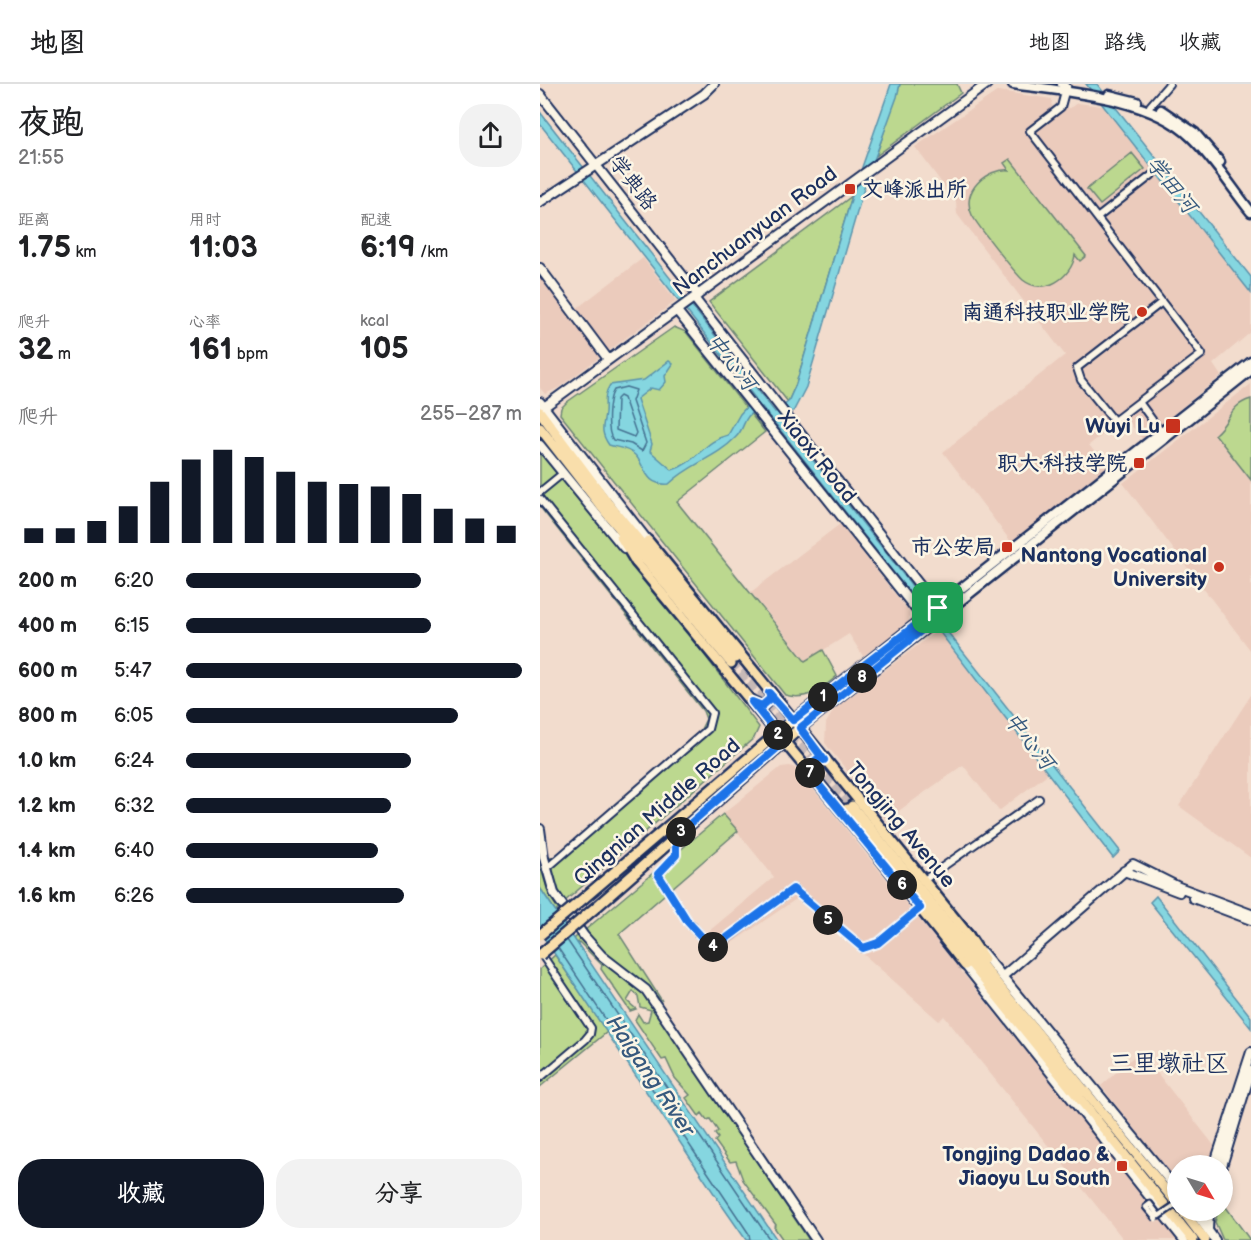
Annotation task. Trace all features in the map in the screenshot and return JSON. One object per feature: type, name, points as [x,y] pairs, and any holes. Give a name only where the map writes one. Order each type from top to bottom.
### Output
[{"type":"main road","points":[[1012,84],[1064,88]]},
{"type":"main road","points":[[1048,84],[1172,115],[1200,138],[1250,210]]},
{"type":"main road","name":"Qingnian Middle Road","points":[[940,611],[1251,362]]},
{"type":"main road","name":"Qingnian Middle Road","points":[[540,934],[777,733],[796,724],[1251,370]]},
{"type":"main road","points":[[541,407],[606,506]]},
{"type":"main road","points":[[540,428],[734,661]]},
{"type":"main road","name":"Tongjing Avenue","points":[[606,506],[648,541],[769,693],[924,880],[968,935],[1015,1012]]},
{"type":"main road","name":"Tongjing Avenue","points":[[606,506],[636,562],[920,908],[964,965],[1015,1012]]},
{"type":"main road","points":[[752,702],[762,706],[767,704],[771,698],[769,693]]},
{"type":"main road","name":"Qingnian Middle Road","points":[[540,953],[595,908],[784,742],[796,724]]},
{"type":"main road","points":[[810,774],[810,765],[814,760],[819,758],[824,760]]},
{"type":"main road","points":[[850,808],[1015,1012],[1193,1240]]},
{"type":"main road","points":[[1015,1012],[1167,1191]]},
{"type":"main road","points":[[1193,1221],[1207,1236]]},
{"type":"street","points":[[540,202],[704,94],[714,84]]},
{"type":"street","name":"Nanchuanyuan Road","points":[[541,407],[987,84]]},
{"type":"street","points":[[1150,108],[1168,84]]},
{"type":"street","points":[[1064,88],[1061,107],[1030,131],[1162,302],[1202,354],[1114,421],[1081,380],[1077,368],[1162,302]]},
{"type":"street","name":"学典路","points":[[540,94],[695,297]]},
{"type":"street","points":[[1097,218],[1152,175]]},
{"type":"street","points":[[540,268],[608,359]]},
{"type":"street","name":"Xiaoxi Road","points":[[695,297],[940,611]]},
{"type":"street","name":"Xiaoxi Road","points":[[679,309],[750,402],[926,622]]},
{"type":"street","points":[[1139,402],[1161,432]]},
{"type":"street","points":[[541,407],[648,541]]},
{"type":"street","points":[[540,445],[636,562]]},
{"type":"street","points":[[540,492],[562,474]]},
{"type":"street","points":[[540,499],[712,713],[708,729],[546,869]]},
{"type":"street","points":[[924,880],[1039,799]]},
{"type":"street","points":[[540,829],[546,869],[554,893],[602,957],[646,990],[662,1011],[816,1240]]},
{"type":"street","points":[[676,836],[676,855],[658,874],[688,922],[711,947],[716,946],[793,889],[863,948],[878,943],[920,908]]},
{"type":"street","points":[[1003,976],[1133,864],[1179,887],[1251,914]]},
{"type":"street","points":[[1124,871],[1251,920]]},
{"type":"street","points":[[968,935],[1167,1177]]},
{"type":"street","points":[[540,953],[591,1028],[585,1040],[540,1078]]},
{"type":"street","points":[[964,965],[1184,1240]]},
{"type":"street","points":[[1218,1155],[1251,1052]]},
{"type":"street","points":[[1225,1155],[1251,1071]]},
{"type":"street","points":[[1156,1219],[1146,1207],[1150,1204],[1160,1216],[1167,1211]]},
{"type":"street","points":[[1199,1221],[1207,1236],[1215,1240]]},
{"type":"street","points":[[1207,1236],[1208,1221]]},
{"type":"shaded area","name":"南通科技职业学院","points":[[998,91],[1052,99],[1052,106],[1070,108],[1077,103],[1103,106],[1251,293],[1251,332],[1213,364],[1221,376],[1142,439],[1125,417],[1089,445],[1107,467],[1012,543],[943,452],[1065,355],[957,214],[956,202],[915,147]]},
{"type":"shaded area","points":[[643,258],[676,301],[558,388],[545,394],[540,388],[540,269],[572,312]]},
{"type":"shaded area","name":"Nantong Vocational University","points":[[1251,384],[1251,651],[1123,483]]},
{"type":"shaded area","points":[[840,524],[909,612],[908,624],[863,656],[849,634],[806,661],[751,592]]},
{"type":"shaded area","points":[[938,630],[1050,772],[999,811],[963,765],[886,820],[825,743],[826,723],[835,708]]},
{"type":"shaded area","points":[[1251,695],[1251,858],[1179,806]]},
{"type":"shaded area","points":[[790,766],[797,769],[1179,1240],[1124,1240],[944,1016],[939,1021],[799,897],[723,949],[709,931],[774,877],[723,814],[781,767]]},
{"type":"shaded area","points":[[1140,1051],[1216,1148],[1214,1155],[1167,1155],[1167,1169],[1101,1086]]},
{"type":"green space","points":[[900,84],[957,84],[961,93],[876,156]]},
{"type":"green space","points":[[1132,153],[1145,169],[1100,205],[1087,189]]},
{"type":"green space","points":[[1010,159],[1086,256],[1080,261],[1075,255],[1069,271],[1056,282],[1048,285],[1031,285],[1023,280],[981,228],[969,206],[973,190],[978,183],[992,173],[1009,170],[1004,163]]},
{"type":"green space","points":[[852,196],[796,384],[788,402],[709,302]]},
{"type":"green space","points":[[674,327],[686,332],[765,432],[677,502],[805,661],[823,650],[837,676],[813,693],[800,697],[785,695],[560,414],[561,408],[567,402]]},
{"type":"green space","points":[[1251,399],[1251,480],[1215,434],[1238,406]]},
{"type":"green space","points":[[540,451],[660,596],[759,727],[754,738],[564,902],[551,875],[550,858],[557,856],[699,733],[706,719],[703,711],[540,507]]},
{"type":"green space","points":[[723,814],[738,831],[619,934],[662,1001],[584,931]]},
{"type":"green space","points":[[540,865],[549,895],[558,909],[556,912],[540,888]]},
{"type":"green space","points":[[578,935],[647,998],[809,1240],[783,1240],[774,1227],[776,1225],[743,1180],[736,1161],[730,1162],[715,1141],[718,1138],[715,1134],[718,1131],[710,1119],[707,1120],[702,1113],[699,1116],[686,1098],[690,1095],[675,1078],[666,1059],[662,1060],[635,1020],[638,1014],[643,1022],[648,1021],[651,1010],[640,1007],[638,996],[633,991],[627,1001],[636,1009],[630,1011],[601,969],[602,965],[579,942],[576,943],[574,939]]},
{"type":"green space","points":[[555,955],[607,1032],[540,1087],[540,969]]},
{"type":"green space","points":[[1233,1217],[1250,1240],[1223,1240],[1215,1222],[1233,1221]]},
{"type":"water","name":"中心河","points":[[891,84],[900,84],[897,97],[865,185],[806,387],[794,410],[782,421],[921,597],[925,603],[921,607],[762,407],[750,414],[739,434],[728,445],[685,471],[669,484],[661,484],[650,479],[639,459],[632,453],[609,445],[603,429],[606,396],[610,385],[644,380],[669,361],[673,364],[665,376],[666,382],[659,390],[651,388],[637,399],[652,444],[650,451],[672,470],[687,463],[713,442],[728,435],[740,414],[755,398],[540,124],[540,112],[775,412],[788,402],[796,384],[852,196]]},
{"type":"water","name":"学田河","points":[[1086,84],[1097,84],[1251,277],[1251,293]]},
{"type":"water","name":"中心河","points":[[943,626],[1120,851],[1113,858],[938,630]]},
{"type":"water","name":"Haigang River","points":[[540,888],[777,1240],[746,1240],[721,1204],[540,932]]},
{"type":"water","points":[[1156,896],[1251,1017],[1251,1028],[1150,902]]},
{"type":"tunnel","points":[[736,658],[852,806]]},
{"type":"tunnel","points":[[731,663],[847,809]]},
{"type":"place","name":"文峰派出所","points":[[850,189]]},
{"type":"place","name":"南通科技职业学院","points":[[1142,312]]},
{"type":"place","name":"Wuyi Lu","points":[[1173,426]]},
{"type":"place","name":"职大·科技学院","points":[[1139,463]]},
{"type":"place","name":"市公安局","points":[[1007,547]]},
{"type":"place","name":"Nantong Vocational University","points":[[1219,567]]},
{"type":"place","name":"Tongjing Dadao & Jiaoyu Lu South","points":[[1122,1166]]},
{"type":"district","name":"三里墩社区","points":[[1169,1063]]},
{"type":"route","points":[[938,608],[942,614],[800,728],[824,760],[819,758],[814,760],[810,765],[810,774],[920,908],[878,943],[870,948],[863,948],[856,945],[793,889],[716,946],[711,947],[688,922],[658,874],[676,855],[676,836],[784,742],[752,702],[762,706],[767,704],[771,698],[769,693],[793,720],[938,608]]}]
